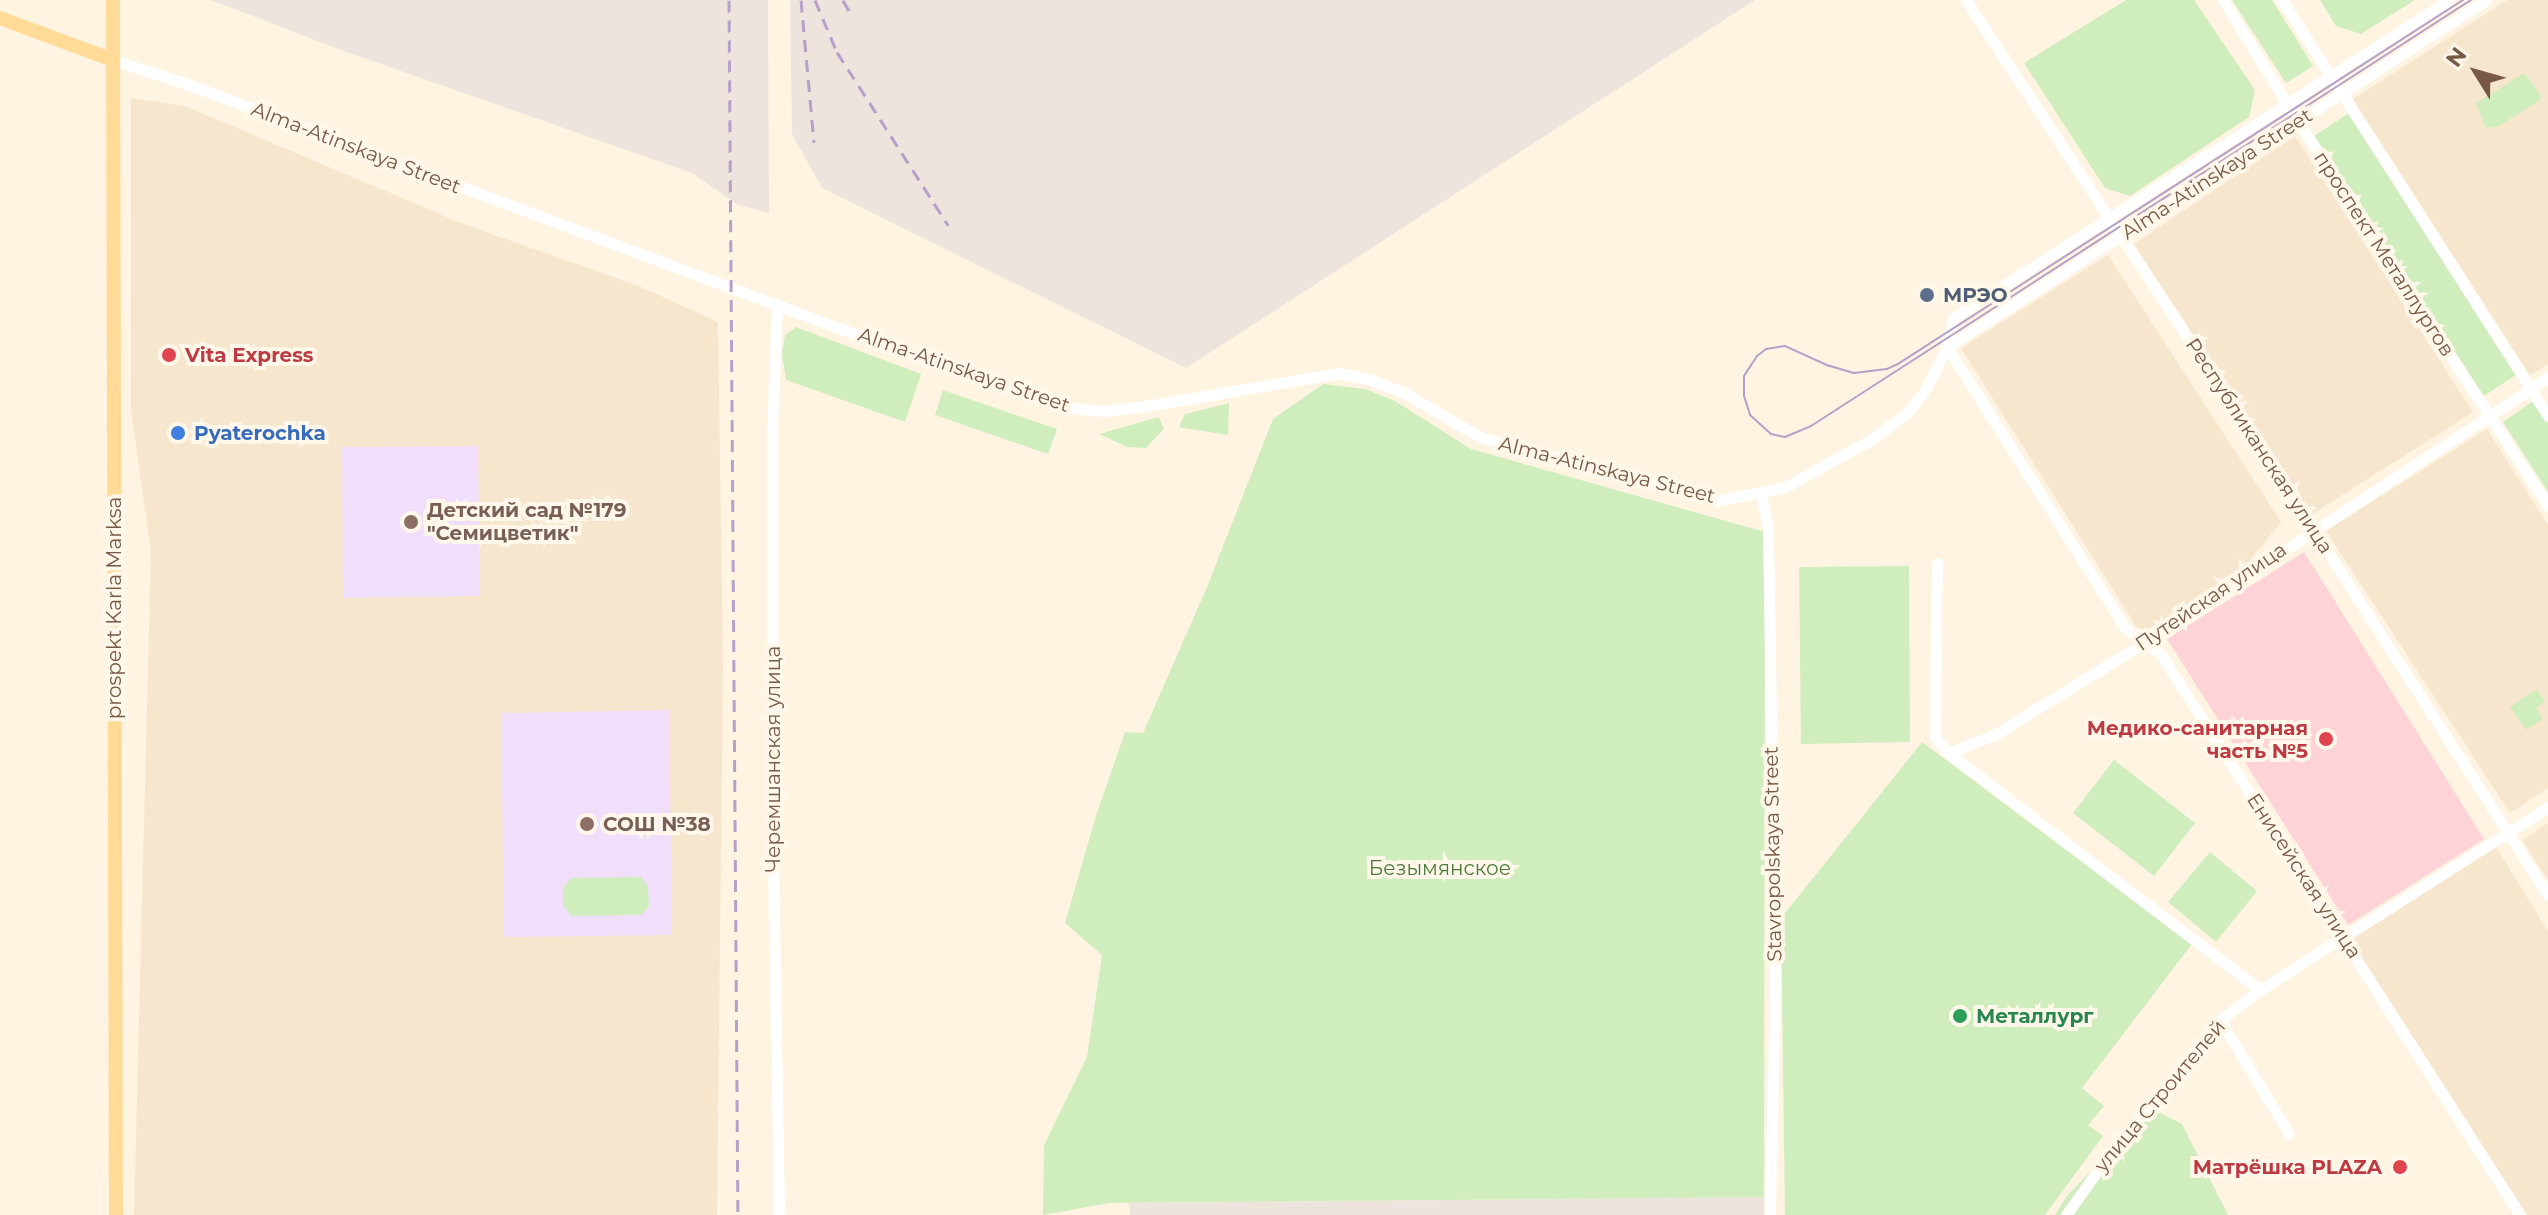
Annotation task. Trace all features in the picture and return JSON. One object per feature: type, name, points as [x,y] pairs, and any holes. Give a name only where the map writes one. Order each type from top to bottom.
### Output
[{"type":"main road","name":"prospekt Karla Marksa","points":[[113,0],[116,1215]]},
{"type":"main road","name":"Alma-Atinskaya Street","points":[[0,18],[113,60]]},
{"type":"street","name":"Республиканская улица","points":[[1966,0],[2313,529],[2548,895]]},
{"type":"street","name":"проспект Металлургов","points":[[2223,0],[2548,506]]},
{"type":"street","points":[[2282,0],[2548,416]]},
{"type":"street","name":"Alma-Atinskaya Street","points":[[113,60],[166,76],[940,366],[1078,409],[1106,411],[1136,407],[1339,373],[1403,392],[1480,437],[1716,501],[1785,487],[1858,447],[1907,413],[1924,392],[1947,347],[1953,318],[2111,220],[2449,0]]},
{"type":"street","name":"Alma-Atinskaya Street","points":[[1947,347],[2486,0]]},
{"type":"street","name":"Черемшанская улица","points":[[777,304],[772,434],[772,804],[779,1215]]},
{"type":"street","name":"Енисейская улица","points":[[1947,347],[2125,628],[2160,653],[2520,1215]]},
{"type":"street","name":"Путейская улица","points":[[1948,753],[1996,734],[2145,642],[2548,377]]},
{"type":"street","name":"Stavropolskaya Street","points":[[1761,494],[1768,528],[1775,989],[1770,1215]]},
{"type":"street","points":[[1937,563],[1935,737],[1948,753],[2260,990]]},
{"type":"street","name":"улица Строителей","points":[[2066,1215],[2107,1157],[2220,1020],[2260,990],[2345,939],[2548,807]]},
{"type":"street","points":[[2220,1020],[2289,1134]]},
{"type":"shaded area","points":[[211,0],[768,0],[769,213],[738,205],[692,173],[338,49]]},
{"type":"shaded area","points":[[790,0],[1755,0],[1186,368],[822,188],[792,134]]},
{"type":"shaded area","points":[[2507,0],[2548,0],[2548,364],[2530,375],[2353,99]]},
{"type":"shaded area","points":[[131,98],[185,106],[461,223],[641,287],[718,322],[723,667],[717,1215],[134,1215],[151,552],[131,410]]},
{"type":"shaded area","points":[[2295,136],[2473,412],[2311,515],[2134,244]]},
{"type":"shaded area","points":[[2108,255],[2281,522],[2239,574],[2141,634],[1961,348]]},
{"type":"shaded area","points":[[2487,429],[2548,525],[2548,788],[2510,813],[2326,531]]},
{"type":"shaded area","name":"Детский сад №179 \"Семицветик\"","points":[[478,446],[480,596],[343,598],[342,447]]},
{"type":"shaded area","name":"Медико-санитарная часть №5","points":[[2304,552],[2484,839],[2348,925],[2167,639]]},
{"type":"shaded area","name":"СОШ №38","points":[[669,710],[672,935],[504,937],[501,713]]},
{"type":"shaded area","points":[[2548,823],[2548,880],[2522,840]]},
{"type":"shaded area","points":[[2496,847],[2548,931],[2548,1215],[2527,1215],[2351,940]]},
{"type":"shaded area","points":[[1764,1197],[1764,1215],[1130,1215],[1129,1203]]},
{"type":"green space","points":[[2126,0],[2194,0],[2255,90],[2249,117],[2130,196],[2105,188],[2024,63]]},
{"type":"green space","points":[[2232,0],[2272,0],[2313,66],[2286,83]]},
{"type":"green space","points":[[2320,0],[2415,0],[2361,34],[2336,26]]},
{"type":"green space","points":[[2524,73],[2541,95],[2540,100],[2497,127],[2486,128],[2476,103]]},
{"type":"green space","points":[[2349,113],[2519,373],[2484,396],[2314,136]]},
{"type":"green space","points":[[796,327],[921,374],[905,422],[786,380],[782,354],[785,335]]},
{"type":"green space","name":"Безымянское","points":[[1323,384],[1365,389],[1395,401],[1471,449],[1765,532],[1764,1197],[1109,1203],[1043,1215],[1044,1145],[1087,1057],[1102,955],[1065,923],[1095,819],[1125,732],[1143,733],[1207,587],[1273,419]]},
{"type":"green space","points":[[943,390],[1057,429],[1048,454],[935,415]]},
{"type":"green space","points":[[2533,401],[2548,423],[2548,492],[2503,422]]},
{"type":"green space","points":[[1229,403],[1228,435],[1179,427],[1185,414]]},
{"type":"green space","points":[[1159,417],[1164,429],[1146,448],[1127,447],[1099,434]]},
{"type":"green space","points":[[1909,566],[1910,742],[1801,744],[1799,567]]},
{"type":"green space","points":[[2537,689],[2545,702],[2536,708],[2543,719],[2526,730],[2510,707]]},
{"type":"green space","name":"Металлург","points":[[1922,742],[2192,944],[2082,1088],[2104,1106],[2088,1125],[2103,1136],[2045,1215],[1785,1215],[1781,918]]},
{"type":"green space","points":[[2114,760],[2195,823],[2154,876],[2073,813]]},
{"type":"green space","points":[[2210,852],[2257,891],[2216,942],[2168,902]]},
{"type":"green space","points":[[641,877],[648,887],[649,907],[641,915],[571,916],[563,905],[563,888],[571,878]]},
{"type":"green space","points":[[2151,1108],[2182,1124],[2228,1215],[2055,1215],[2067,1196]]},
{"type":"tram line","points":[[2463,0],[1898,364],[1887,369],[1854,373],[1829,366],[1785,346],[1766,349],[1757,356],[1744,376],[1744,396],[1750,415],[1771,434],[1785,437],[1811,426],[2471,0]]},
{"type":"railway","points":[[729,0],[738,1215]]},
{"type":"railway","points":[[801,0],[814,142]]},
{"type":"railway","points":[[815,0],[837,52],[948,225]]},
{"type":"railway","points":[[843,0],[852,16]]},
{"type":"place","name":"МРЭО","points":[[1927,295]]},
{"type":"place","name":"Vita Express","points":[[169,355]]},
{"type":"place","name":"Pyaterochka","points":[[178,433]]},
{"type":"place","name":"Детский сад №179 \"Семицветик\"","points":[[411,522]]},
{"type":"place","name":"Медико-санитарная часть №5","points":[[2326,739]]},
{"type":"place","name":"СОШ №38","points":[[587,824]]},
{"type":"place","name":"Металлург","points":[[1960,1016]]},
{"type":"place","name":"Матрёшка PLAZA","points":[[2400,1167]]}]
